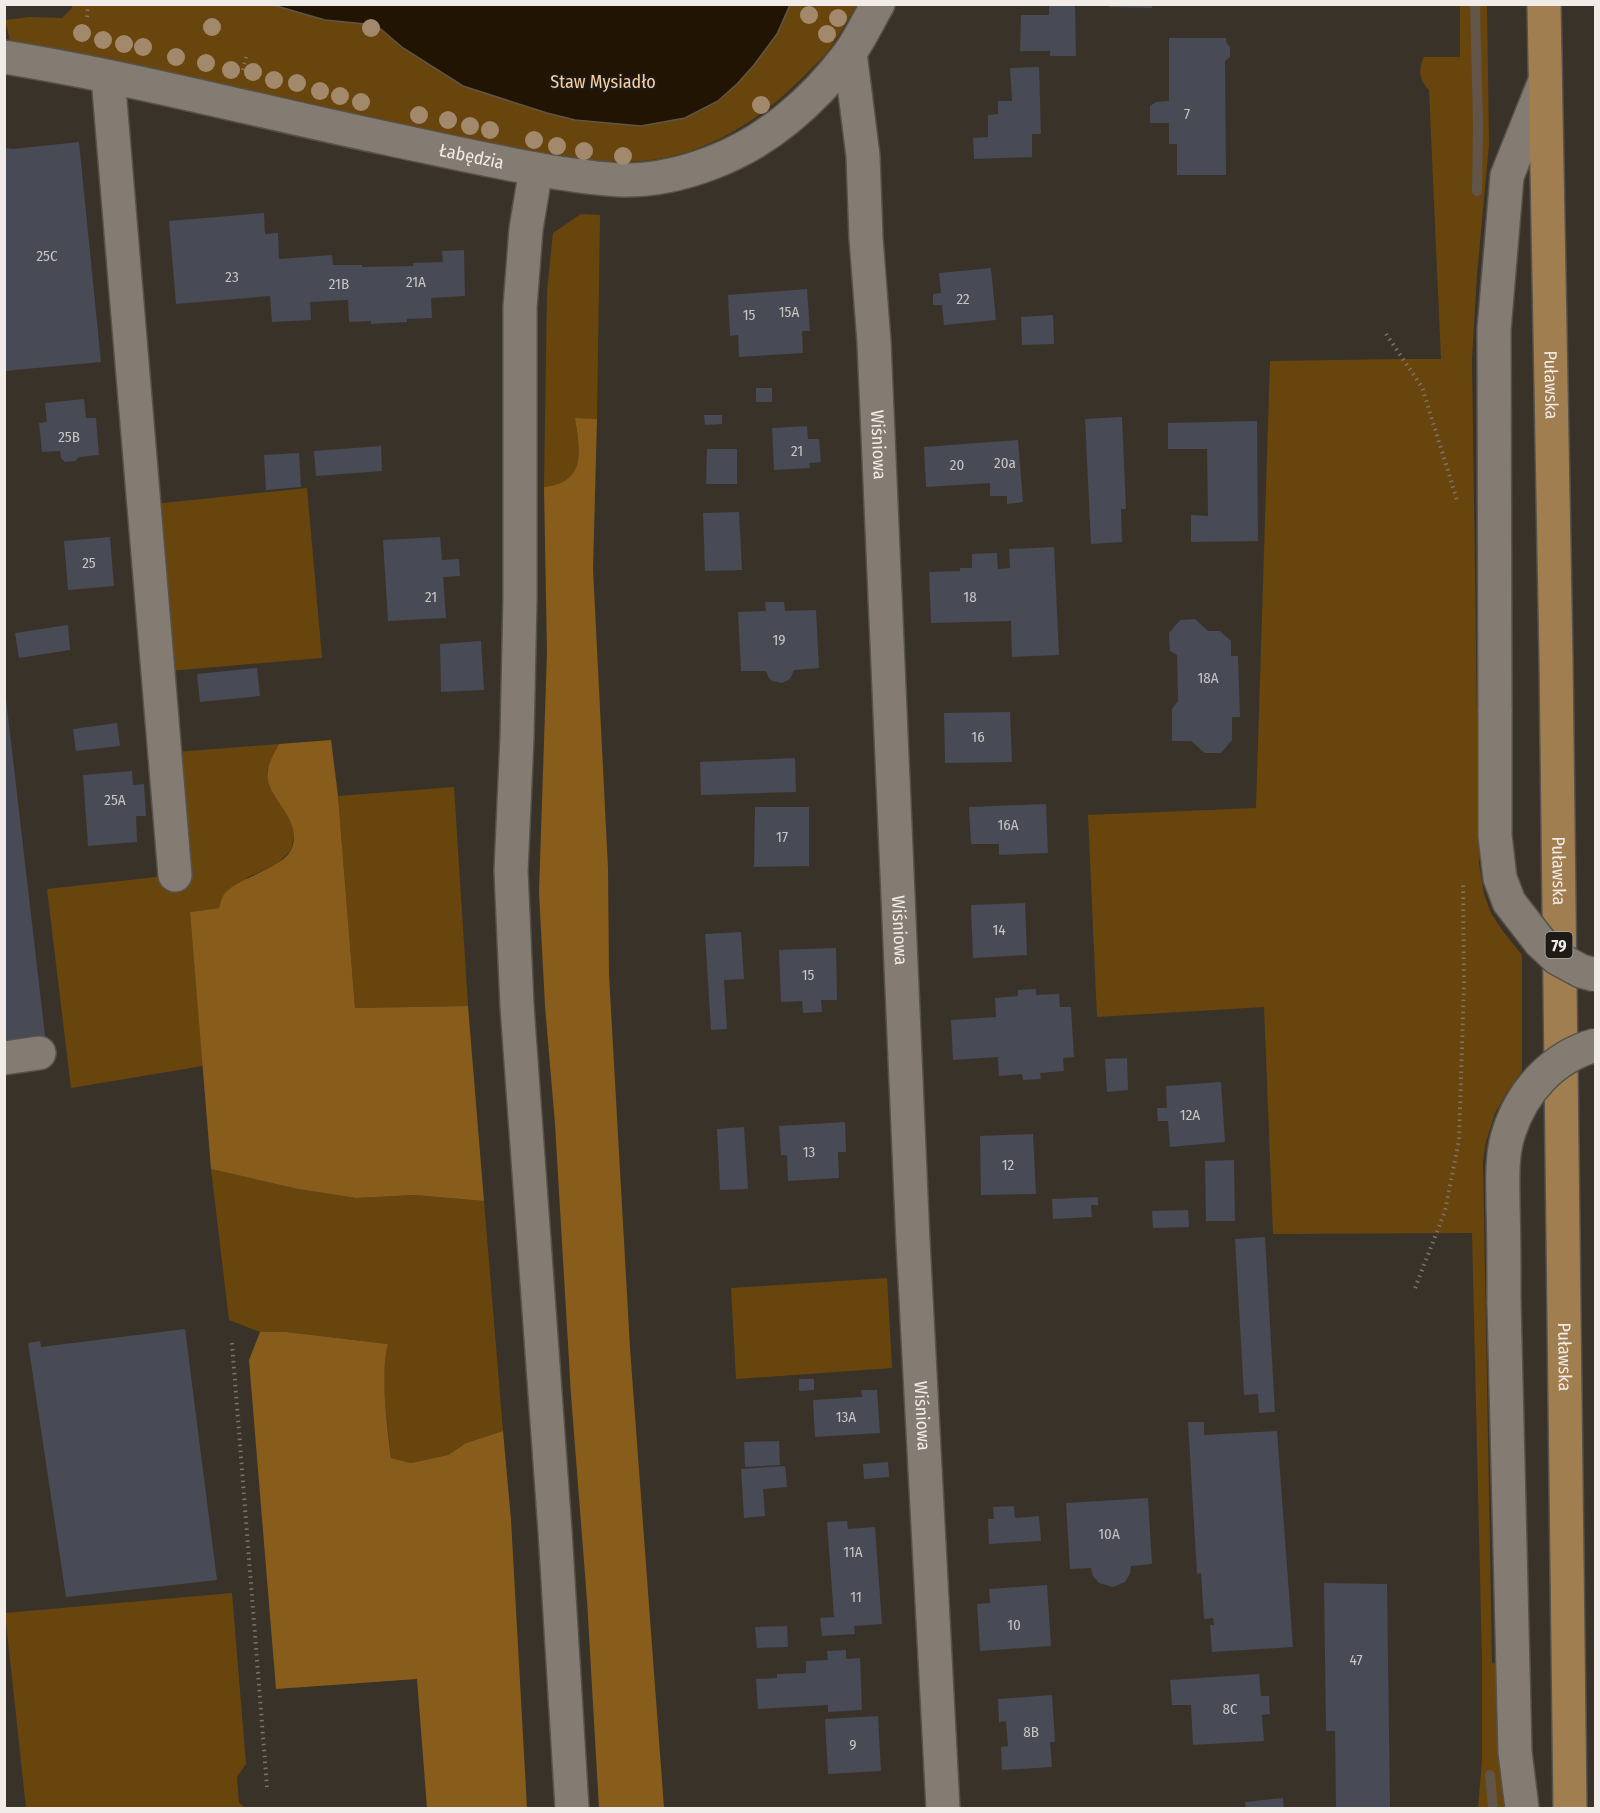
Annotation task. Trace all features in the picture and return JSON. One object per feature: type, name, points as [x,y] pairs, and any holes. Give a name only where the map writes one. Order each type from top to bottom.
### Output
[{"type":"main road","name":"Puławska","points":[[1544,4],[1570,1809]]},
{"type":"street","name":"Łabędzia","points":[[4,57],[108,77],[348,131],[536,169],[594,178],[628,180],[663,176],[710,164],[746,147],[795,112],[820,88],[850,53],[878,4]]},
{"type":"street","name":"Wiśniowa","points":[[850,53],[863,156],[874,354],[913,1230],[943,1809]]},
{"type":"street","points":[[108,77],[175,875]]},
{"type":"street","points":[[1545,81],[1507,176],[1494,330],[1495,836],[1500,878],[1509,902],[1532,933],[1557,958],[1581,971],[1596,975]]},
{"type":"street","points":[[536,169],[526,229],[520,307],[518,737],[511,871],[518,1018],[555,1531],[572,1809]]},
{"type":"street","points":[[1522,1809],[1515,1752],[1503,1166],[1508,1134],[1533,1084],[1557,1064],[1584,1048],[1596,1045]]},
{"type":"street","points":[[4,1058],[39,1053]]},
{"type":"path","points":[[87,17],[88,4]]},
{"type":"path","points":[[1386,334],[1422,387],[1459,506]]},
{"type":"path","points":[[1415,1288],[1445,1211],[1459,1140],[1464,984],[1463,880]]},
{"type":"path","points":[[232,1344],[267,1787]]},
{"type":"green space","name":"Staw Mysiadło","points":[[72,4],[857,5],[823,58],[777,101],[746,124],[713,142],[677,155],[617,162],[556,156],[467,139],[10,40],[5,20],[30,17],[62,18],[72,8]]},
{"type":"green space","points":[[1460,5],[1487,5],[1489,145],[1472,359],[1479,863],[1484,894],[1491,913],[1522,955],[1522,1071],[1495,1113],[1483,1161],[1492,1663],[1500,1664],[1509,1808],[1478,1808],[1482,1760],[1482,1661],[1472,1233],[1273,1234],[1264,1007],[1097,1017],[1088,815],[1256,808],[1270,361],[1441,359],[1429,90],[1421,78],[1420,70],[1424,57],[1460,57]]},
{"type":"green space","points":[[581,214],[600,215],[597,419],[575,418],[579,453],[574,472],[568,479],[558,484],[544,487],[547,291],[553,233]]},
{"type":"green space","points":[[307,488],[322,658],[169,671],[154,504]]},
{"type":"green space","points":[[279,744],[267,771],[270,786],[291,821],[294,836],[291,850],[276,865],[248,877],[219,908],[190,912],[203,1066],[71,1088],[47,889],[175,875],[176,752]]},
{"type":"green space","points":[[454,787],[468,1006],[355,1008],[338,796]]},
{"type":"green space","points":[[211,1169],[298,1189],[356,1198],[415,1195],[484,1201],[503,1431],[466,1443],[448,1455],[411,1463],[391,1458],[384,1386],[388,1344],[286,1332],[260,1332],[229,1320]]},
{"type":"green space","points":[[887,1278],[892,1368],[736,1379],[731,1288]]},
{"type":"green space","points":[[232,1593],[246,1764],[237,1777],[239,1803],[246,1808],[26,1808],[5,1613]]},
{"type":"shaded area","points":[[790,4],[777,34],[754,65],[718,101],[685,118],[641,126],[575,120],[463,86],[403,48],[376,25],[325,20],[273,5]]},
{"type":"shaded area","points":[[575,418],[597,419],[593,569],[608,868],[609,975],[630,1348],[664,1808],[599,1808],[555,1124],[545,1006],[539,892],[547,652],[544,487],[568,479],[574,472],[579,453]]},
{"type":"shaded area","points":[[331,740],[338,796],[355,1008],[468,1006],[484,1201],[415,1195],[356,1198],[298,1189],[211,1169],[190,912],[219,908],[227,891],[288,855],[294,837],[292,826],[271,789],[268,780],[270,764],[279,744]]},
{"type":"shaded area","points":[[260,1332],[286,1332],[388,1344],[384,1385],[391,1458],[411,1463],[448,1455],[466,1443],[503,1431],[511,1520],[527,1808],[427,1808],[417,1679],[276,1689],[249,1360]]},
{"type":"building","points":[[1049,4],[1075,4],[1076,56],[1050,56],[1050,51],[1020,51],[1021,15],[1049,15]]},
{"type":"building","points":[[1109,4],[1152,4],[1152,8],[1109,7]]},
{"type":"building","points":[[1169,38],[1226,38],[1230,47],[1230,57],[1225,61],[1226,175],[1177,175],[1177,144],[1169,144],[1169,123],[1150,123],[1150,106],[1156,102],[1169,101]]},
{"type":"building","points":[[1039,67],[1041,134],[1032,134],[1032,157],[974,159],[973,138],[988,137],[988,115],[998,114],[998,101],[1012,101],[1010,68]]},
{"type":"building","points":[[79,142],[101,362],[4,371],[4,148]]},
{"type":"building","points":[[264,213],[265,234],[278,233],[279,259],[332,255],[333,265],[413,266],[413,263],[443,262],[442,251],[464,250],[465,296],[431,298],[432,318],[371,324],[371,321],[349,322],[348,300],[310,302],[311,320],[272,322],[270,296],[176,304],[169,221]]},
{"type":"building","points":[[991,268],[996,320],[944,325],[942,305],[933,305],[933,294],[941,293],[939,273]]},
{"type":"building","points":[[807,289],[810,331],[802,331],[803,353],[739,357],[738,335],[730,336],[728,295]]},
{"type":"building","points":[[1053,315],[1054,344],[1022,345],[1021,317]]},
{"type":"building","points":[[756,388],[772,388],[772,402],[756,402]]},
{"type":"building","points":[[84,399],[86,418],[96,418],[99,455],[79,457],[75,461],[65,462],[61,458],[60,451],[42,452],[39,423],[47,422],[45,403]]},
{"type":"building","points":[[704,415],[722,415],[722,424],[705,425]]},
{"type":"building","points":[[1122,417],[1126,509],[1121,509],[1122,542],[1091,544],[1085,419]]},
{"type":"building","points":[[1257,421],[1258,541],[1191,542],[1191,515],[1208,516],[1207,449],[1168,449],[1168,423]]},
{"type":"building","points":[[807,426],[808,439],[819,439],[821,462],[809,463],[810,468],[774,470],[772,428]]},
{"type":"building","points":[[1018,440],[1023,502],[1007,504],[1007,496],[990,496],[990,483],[926,487],[924,447]]},
{"type":"building","points":[[381,446],[382,471],[316,476],[314,451]]},
{"type":"building","points":[[707,449],[737,449],[737,484],[706,484]]},
{"type":"building","points":[[299,453],[301,487],[266,490],[264,455]]},
{"type":"building","points":[[739,512],[742,570],[705,571],[703,513]]},
{"type":"building","points":[[110,537],[114,586],[68,590],[64,541]]},
{"type":"building","points":[[440,537],[442,560],[459,559],[460,576],[443,577],[446,618],[388,621],[383,540]]},
{"type":"building","points":[[1054,547],[1059,655],[1012,657],[1011,621],[931,623],[929,572],[960,571],[960,568],[972,568],[972,554],[997,553],[998,569],[1010,568],[1009,549]]},
{"type":"building","points":[[765,602],[784,602],[785,611],[816,610],[819,668],[794,670],[790,679],[782,683],[772,681],[766,671],[741,671],[738,612],[766,611]]},
{"type":"building","points":[[1195,619],[1208,631],[1220,631],[1231,641],[1231,656],[1238,656],[1240,717],[1232,717],[1232,740],[1221,753],[1205,753],[1191,741],[1172,741],[1172,709],[1178,701],[1177,655],[1170,651],[1169,633],[1180,620]]},
{"type":"building","points":[[68,625],[70,650],[19,658],[15,633]]},
{"type":"building","points":[[481,641],[484,690],[441,692],[440,644]]},
{"type":"building","points":[[257,668],[260,696],[200,702],[197,674]]},
{"type":"building","points":[[4,699],[6,699],[46,1044],[4,1049]]},
{"type":"building","points":[[1010,712],[1012,762],[945,763],[944,713]]},
{"type":"building","points":[[117,723],[120,746],[76,751],[73,729]]},
{"type":"building","points":[[795,758],[796,792],[701,795],[700,762]]},
{"type":"building","points":[[132,771],[133,785],[144,784],[146,816],[136,816],[137,842],[88,846],[83,775]]},
{"type":"building","points":[[1046,804],[1048,853],[999,855],[999,844],[971,844],[969,807]]},
{"type":"building","points":[[755,807],[809,807],[809,866],[754,867]]},
{"type":"building","points":[[1025,903],[1027,955],[973,958],[971,905]]},
{"type":"building","points":[[741,932],[744,979],[724,980],[727,1029],[711,1030],[705,934]]},
{"type":"building","points":[[836,948],[837,1000],[821,1000],[822,1012],[803,1013],[802,1001],[781,1002],[779,950]]},
{"type":"building","points":[[1036,989],[1036,995],[1059,994],[1060,1007],[1071,1007],[1074,1057],[1063,1058],[1064,1071],[1040,1073],[1041,1079],[1023,1080],[1022,1074],[999,1076],[998,1057],[953,1060],[951,1020],[996,1017],[995,998],[1018,996],[1018,990]]},
{"type":"building","points":[[1127,1058],[1128,1090],[1107,1092],[1105,1059]]},
{"type":"building","points":[[1221,1082],[1225,1142],[1170,1147],[1168,1121],[1158,1121],[1157,1108],[1167,1108],[1166,1086]]},
{"type":"building","points":[[845,1122],[846,1152],[838,1152],[839,1178],[788,1181],[787,1155],[781,1155],[779,1126]]},
{"type":"building","points":[[744,1127],[748,1189],[720,1190],[717,1129]]},
{"type":"building","points":[[1033,1134],[1036,1194],[981,1195],[980,1136]]},
{"type":"building","points":[[1234,1160],[1235,1221],[1206,1221],[1205,1161]]},
{"type":"building","points":[[1098,1197],[1098,1205],[1091,1205],[1092,1217],[1053,1219],[1052,1199]]},
{"type":"building","points":[[1188,1210],[1189,1227],[1153,1228],[1152,1211]]},
{"type":"building","points":[[1265,1237],[1275,1412],[1259,1413],[1258,1394],[1244,1395],[1235,1239]]},
{"type":"building","points":[[185,1329],[217,1580],[66,1597],[28,1343],[40,1341],[41,1347]]},
{"type":"building","points":[[799,1379],[814,1379],[814,1390],[799,1391]]},
{"type":"building","points":[[861,1390],[877,1390],[880,1433],[815,1437],[813,1400],[862,1397]]},
{"type":"building","points":[[1188,1422],[1204,1422],[1204,1435],[1277,1431],[1293,1647],[1212,1652],[1210,1625],[1214,1625],[1213,1618],[1204,1619],[1201,1573],[1197,1574]]},
{"type":"building","points":[[779,1441],[780,1465],[745,1467],[744,1442]]},
{"type":"building","points":[[888,1462],[889,1477],[864,1479],[863,1464]]},
{"type":"building","points":[[785,1466],[787,1487],[763,1489],[765,1516],[744,1518],[741,1469]]},
{"type":"building","points":[[1148,1498],[1152,1564],[1131,1566],[1130,1574],[1125,1582],[1113,1587],[1099,1583],[1093,1576],[1091,1568],[1070,1569],[1066,1503]]},
{"type":"building","points":[[1014,1506],[1015,1518],[1039,1516],[1041,1541],[989,1544],[988,1519],[994,1519],[993,1507]]},
{"type":"building","points":[[847,1521],[848,1529],[875,1527],[882,1624],[854,1626],[855,1634],[822,1636],[820,1618],[834,1617],[827,1522]]},
{"type":"building","points":[[1324,1583],[1387,1584],[1390,1808],[1336,1808],[1335,1731],[1326,1731]]},
{"type":"building","points":[[1047,1585],[1051,1646],[980,1651],[977,1604],[990,1603],[989,1589]]},
{"type":"building","points":[[787,1626],[788,1647],[757,1648],[755,1627]]},
{"type":"building","points":[[846,1650],[846,1659],[860,1658],[862,1710],[828,1712],[828,1705],[758,1709],[756,1679],[777,1678],[777,1674],[806,1673],[806,1661],[828,1660],[827,1651]]},
{"type":"building","points":[[1259,1674],[1261,1696],[1269,1696],[1270,1714],[1262,1715],[1264,1741],[1193,1745],[1191,1705],[1172,1705],[1170,1680]]},
{"type":"building","points":[[1052,1695],[1055,1742],[1050,1742],[1052,1767],[1002,1770],[1001,1747],[1008,1746],[1006,1721],[999,1722],[998,1699]]},
{"type":"building","points":[[878,1716],[881,1771],[828,1774],[825,1719]]},
{"type":"building","points":[[1283,1798],[1284,1808],[1246,1808],[1245,1802]]},
{"type":"waterway","points":[[1475,4],[1477,191]]},
{"type":"waterway","points":[[1490,1775],[1493,1808]]}]
